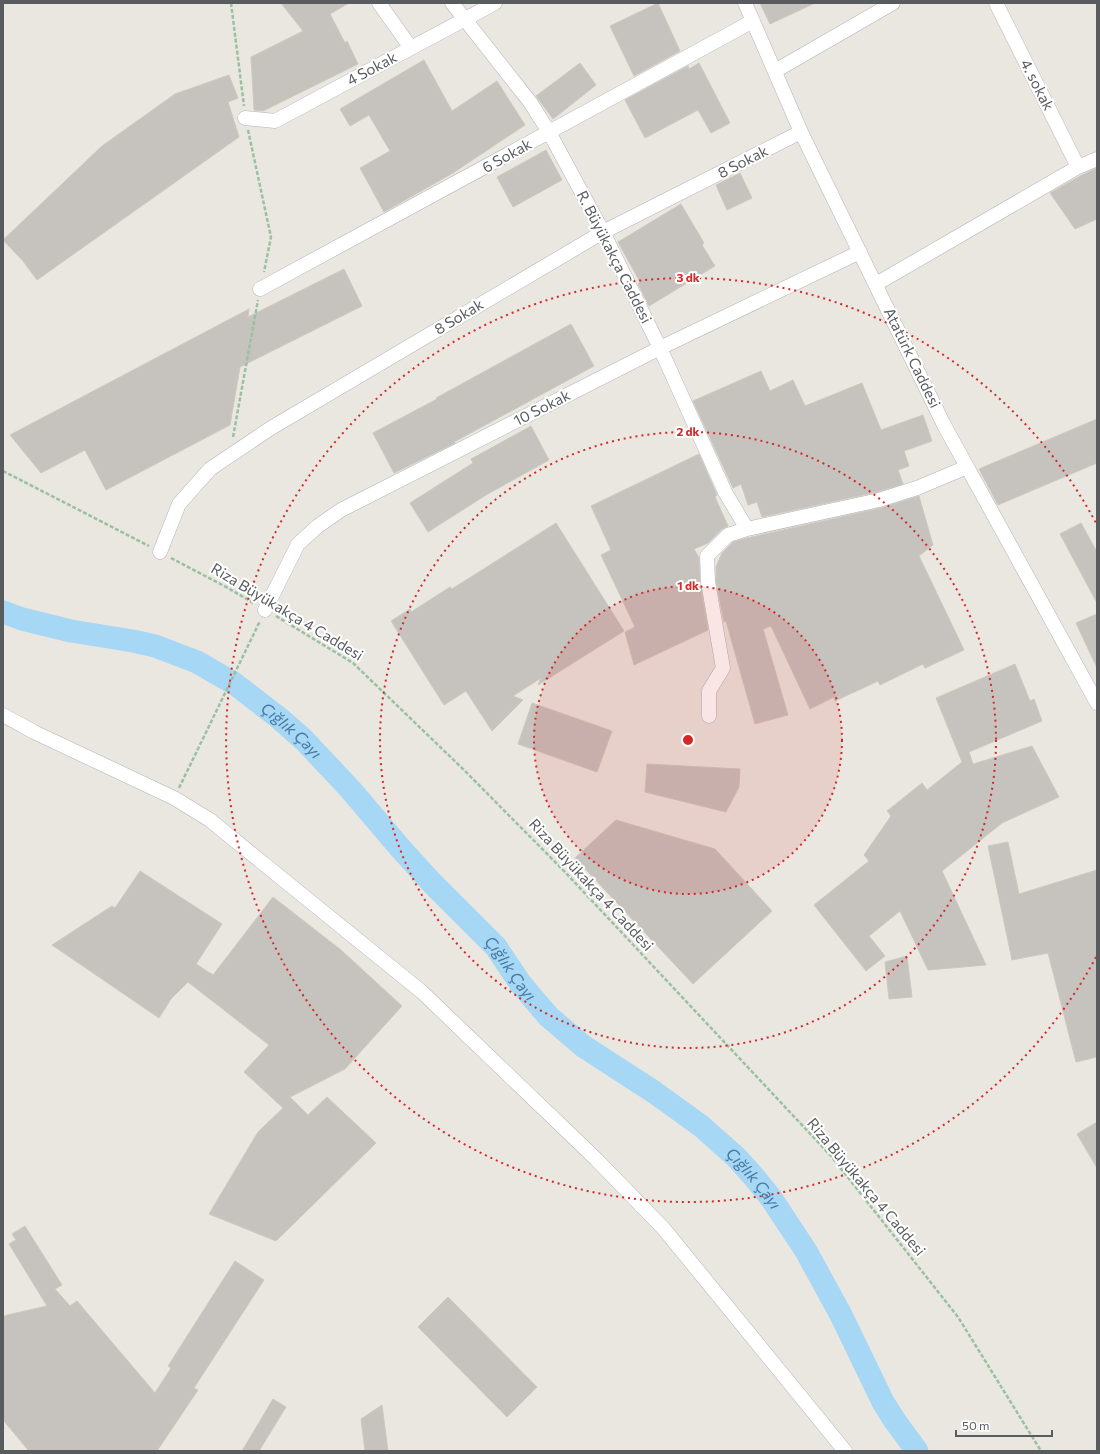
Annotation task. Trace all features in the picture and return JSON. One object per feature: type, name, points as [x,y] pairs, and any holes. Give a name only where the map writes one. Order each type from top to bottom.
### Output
[{"type":"street","points":[[380,3],[411,48]]},
{"type":"street","name":"R. Büyükakça Caddesi","points":[[452,3],[530,102],[549,132],[603,232],[660,348],[725,492],[747,529]]},
{"type":"street","name":"4 Sokak","points":[[245,118],[275,121],[495,3]]},
{"type":"street","name":"Atatürk Caddesi","points":[[745,3],[801,132],[944,425],[1097,703]]},
{"type":"street","points":[[775,71],[893,3]]},
{"type":"street","name":"4. sokak","points":[[996,3],[1078,167]]},
{"type":"street","name":"6 Sokak","points":[[260,289],[753,21]]},
{"type":"street","name":"8 Sokak","points":[[160,552],[179,504],[210,469],[230,454],[271,428],[603,232],[801,132]]},
{"type":"street","points":[[876,284],[1078,167],[1097,159]]},
{"type":"street","name":"10 Sokak","points":[[265,610],[298,544],[318,526],[341,510],[660,348],[860,252]]},
{"type":"street","points":[[710,716],[709,691],[723,668],[708,582],[707,556],[728,535],[747,529],[879,500],[917,488],[967,467]]},
{"type":"street","points":[[3,714],[34,732],[174,798],[210,820],[422,992],[596,1159],[664,1230],[845,1451]]},
{"type":"path","points":[[230,454],[260,289],[272,238],[245,118],[231,3]]},
{"type":"path","name":"Riza Büyükakça 4 Caddesi","points":[[3,471],[228,588],[353,663],[364,673],[463,769],[564,871],[831,1156],[958,1316],[1041,1451]]},
{"type":"path","points":[[174,798],[265,610]]},
{"type":"building","points":[[281,3],[349,3],[330,14],[345,43],[347,41],[358,64],[263,111],[254,110],[251,57],[303,31]]},
{"type":"building","points":[[658,3],[680,51],[634,76],[610,26]]},
{"type":"building","points":[[760,3],[815,3],[770,24]]},
{"type":"building","points":[[424,60],[452,111],[497,81],[525,125],[453,173],[384,212],[360,168],[390,151],[369,115],[350,126],[340,109]]},
{"type":"building","points":[[580,63],[596,85],[553,119],[536,96]]},
{"type":"building","points":[[699,63],[730,123],[711,133],[698,110],[645,138],[625,100],[688,66],[689,69]]},
{"type":"building","points":[[229,75],[238,98],[228,102],[239,137],[37,280],[23,261],[3,240],[102,146],[175,94]]},
{"type":"building","points":[[546,150],[562,180],[513,207],[497,177]]},
{"type":"building","points":[[1097,168],[1097,219],[1075,229],[1050,193]]},
{"type":"building","points":[[740,173],[752,198],[727,210],[716,185]]},
{"type":"building","points":[[681,204],[704,243],[702,245],[715,266],[649,306],[638,284],[640,282],[618,242]]},
{"type":"building","points":[[344,269],[362,306],[240,367],[230,425],[106,490],[85,450],[41,473],[10,435],[249,309],[248,317]]},
{"type":"building","points":[[571,324],[594,366],[454,442],[455,443],[394,473],[373,433]]},
{"type":"building","points":[[761,371],[770,391],[793,380],[805,406],[862,383],[881,430],[923,415],[932,441],[904,451],[909,466],[898,470],[903,484],[877,492],[762,517],[757,502],[748,505],[741,484],[733,488],[693,401]]},
{"type":"building","points":[[1097,419],[1097,463],[998,505],[979,469]]},
{"type":"building","points":[[531,426],[549,460],[486,495],[428,532],[410,503],[473,463],[471,459]]},
{"type":"building","points":[[699,454],[717,495],[715,497],[728,526],[722,529],[708,543],[694,549],[699,558],[700,583],[708,630],[634,665],[625,632],[635,627],[601,555],[611,550],[591,506]]},
{"type":"building","points":[[919,496],[933,545],[919,556],[964,650],[925,668],[923,664],[880,685],[878,681],[835,701],[834,697],[810,709],[771,626],[763,629],[788,715],[755,724],[726,621],[724,622],[716,581],[716,567],[722,553],[733,542],[881,508]]},
{"type":"building","points":[[556,523],[624,631],[538,685],[541,678],[513,696],[523,700],[492,731],[466,691],[444,705],[391,621],[410,609],[411,612],[450,587],[452,589]]},
{"type":"building","points":[[1081,523],[1097,552],[1097,603],[1060,534]]},
{"type":"building","points":[[1097,614],[1097,668],[1076,623]]},
{"type":"building","points":[[1015,664],[1030,701],[1034,699],[1042,721],[969,752],[973,764],[1032,746],[1059,797],[1002,823],[942,871],[986,965],[928,970],[900,911],[869,936],[885,956],[866,971],[814,905],[869,861],[864,855],[891,816],[887,811],[922,783],[927,790],[962,762],[936,698]]},
{"type":"building","points":[[532,703],[612,731],[597,772],[518,744]]},
{"type":"building","points":[[647,764],[740,769],[739,787],[726,812],[645,792]]},
{"type":"building","points":[[616,820],[715,849],[772,911],[693,984],[575,858]]},
{"type":"building","points":[[1008,842],[1019,894],[1097,870],[1097,1057],[1076,1062],[1048,953],[1012,960],[988,846]]},
{"type":"building","points":[[140,871],[222,924],[196,964],[213,975],[273,897],[341,950],[402,1006],[345,1069],[290,1097],[308,1115],[327,1097],[376,1143],[276,1241],[209,1214],[258,1132],[283,1108],[244,1072],[269,1045],[188,982],[171,999],[159,1018],[52,945],[112,906],[115,908]]},
{"type":"building","points":[[907,956],[912,997],[889,999],[885,962]]},
{"type":"building","points":[[1097,1122],[1097,1168],[1077,1134]]},
{"type":"building","points":[[25,1226],[62,1285],[55,1289],[70,1306],[77,1301],[155,1393],[171,1368],[168,1366],[235,1261],[264,1280],[194,1388],[198,1390],[157,1451],[29,1451],[3,1420],[3,1316],[47,1306],[9,1244],[16,1240],[12,1234]]},
{"type":"building","points":[[448,1297],[537,1387],[507,1417],[418,1327]]},
{"type":"building","points":[[273,1399],[286,1407],[259,1451],[242,1451]]},
{"type":"building","points":[[382,1405],[388,1451],[365,1451],[361,1419]]},
{"type":"waterway","name":"Çığlık Çayı","points":[[3,612],[22,619],[71,631],[155,646],[197,662],[235,684],[279,718],[304,740],[350,789],[432,883],[496,947],[520,983],[548,1016],[583,1046],[654,1092],[701,1126],[736,1157],[754,1177],[771,1198],[806,1251],[841,1315],[883,1402],[917,1451]]}]
